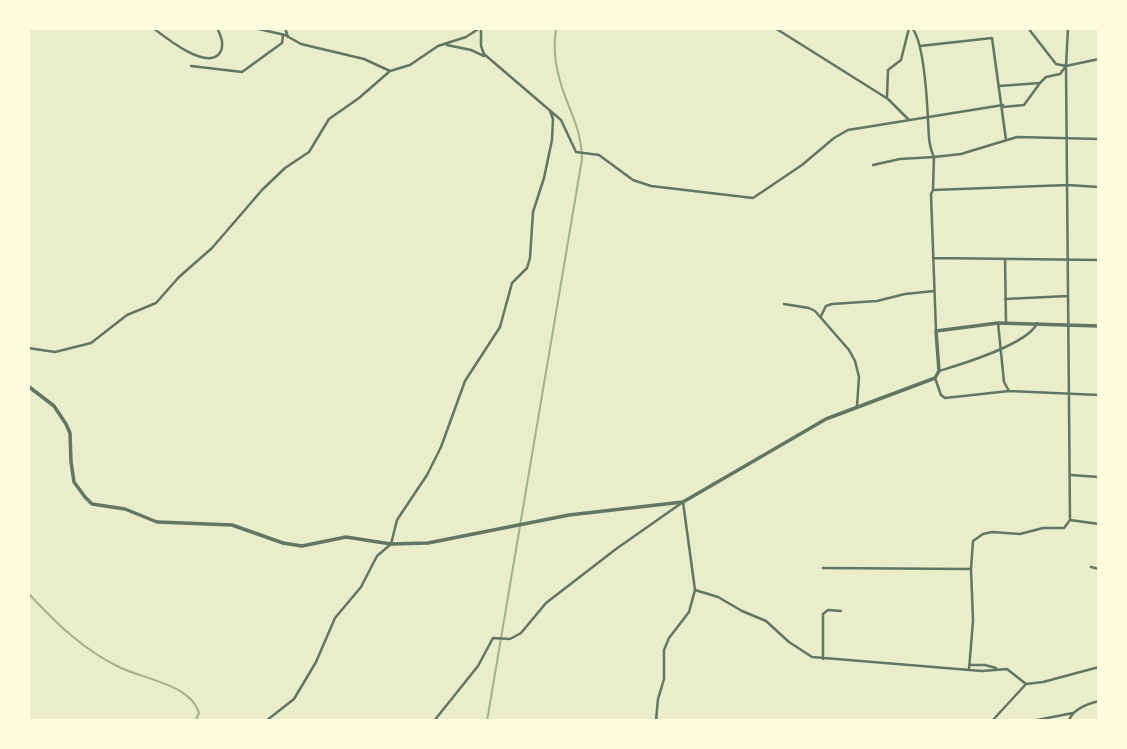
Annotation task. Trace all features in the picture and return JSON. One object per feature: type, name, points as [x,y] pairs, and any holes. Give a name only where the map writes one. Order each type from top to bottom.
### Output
[{"type":"street","points":[[153,28],[189,52],[208,58],[217,56],[221,51],[222,39],[217,28]]},
{"type":"street","points":[[254,28],[283,35],[301,44],[368,60],[390,71]]},
{"type":"street","points":[[285,28],[288,37]]},
{"type":"street","points":[[28,348],[55,352],[91,343],[127,314],[156,303],[179,277],[212,248],[262,190],[285,168],[309,152],[328,119],[359,98],[390,71],[410,65],[444,44],[466,37],[480,28],[481,46],[487,58]]},
{"type":"street","points":[[775,28],[887,98],[909,121]]},
{"type":"street","points":[[887,98],[888,70],[901,60],[911,28],[917,34],[920,46],[929,146],[933,157],[933,258],[939,371]]},
{"type":"street","points":[[1028,28],[1056,64],[1066,66],[1099,59]]},
{"type":"street","points":[[969,668],[974,606],[971,569],[973,541],[992,532],[1020,534],[1043,528],[1060,529],[1066,526],[1069,520],[1068,28]]},
{"type":"street","points":[[191,66],[242,72],[282,43],[283,35]]},
{"type":"street","points":[[920,46],[992,38],[1006,140]]},
{"type":"street","points":[[444,44],[471,50],[487,58],[561,120],[576,152],[595,154],[633,180],[651,186],[753,198],[791,173],[839,135],[852,129],[928,116],[1024,105],[1046,77],[1060,74],[1066,66]]},
{"type":"street","points":[[999,86],[1040,83]]},
{"type":"street","points":[[266,721],[294,699],[316,662],[335,618],[361,587],[377,556],[390,544],[397,520],[427,475],[441,447],[467,377],[500,327],[512,283],[529,263],[534,208],[552,140],[550,111]]},
{"type":"street","points":[[873,165],[900,159],[961,154],[1006,140],[1029,137],[1099,139]]},
{"type":"street","points":[[932,192],[1068,185],[1099,187]]},
{"type":"street","points":[[933,258],[1099,260]]},
{"type":"street","points":[[1005,258],[1006,323]]},
{"type":"street","points":[[821,316],[826,306],[831,304],[877,301],[934,291]]},
{"type":"street","points":[[1005,299],[1068,296]]},
{"type":"street","points":[[784,304],[809,308],[821,316],[849,350],[859,377],[857,406]]},
{"type":"street","points":[[936,331],[998,323],[1099,327]]},
{"type":"street","points":[[998,323],[1004,382],[1009,391]]},
{"type":"street","points":[[434,721],[478,666],[490,641],[494,638],[515,637],[524,631],[546,603],[683,502],[817,424],[857,406],[934,378],[939,371],[1001,348],[1029,334],[1037,323]]},
{"type":"street","points":[[934,378],[945,398],[1009,391],[1099,395]]},
{"type":"street","points":[[28,386],[54,406],[66,424],[71,438],[71,462],[75,482],[92,504],[125,509],[157,522],[232,525],[294,545],[307,546],[346,537],[390,544],[428,543],[582,513],[683,502]]},
{"type":"street","points":[[1071,475],[1099,477]]},
{"type":"street","points":[[656,721],[658,699],[664,679],[664,650],[689,612],[695,590],[683,502]]},
{"type":"street","points":[[1069,520],[1099,524]]},
{"type":"street","points":[[1091,567],[1099,569]]},
{"type":"street","points":[[823,568],[971,569]]},
{"type":"street","points":[[695,590],[718,597],[741,611],[766,621],[789,642],[807,654],[823,659],[1011,671],[1026,684]]},
{"type":"street","points":[[823,659],[823,614],[828,610],[841,611]]},
{"type":"street","points":[[969,668],[985,665],[999,670]]},
{"type":"street","points":[[992,721],[1026,684],[1099,667]]},
{"type":"street","points":[[1032,721],[1073,713],[1087,704],[1099,701]]},
{"type":"street","points":[[1069,721],[1073,713]]},
{"type":"waterway","points":[[487,721],[582,159],[579,135],[557,67],[556,28]]},
{"type":"waterway","points":[[28,593],[60,625],[94,653],[121,668],[166,684],[187,696],[199,713],[195,721]]}]
